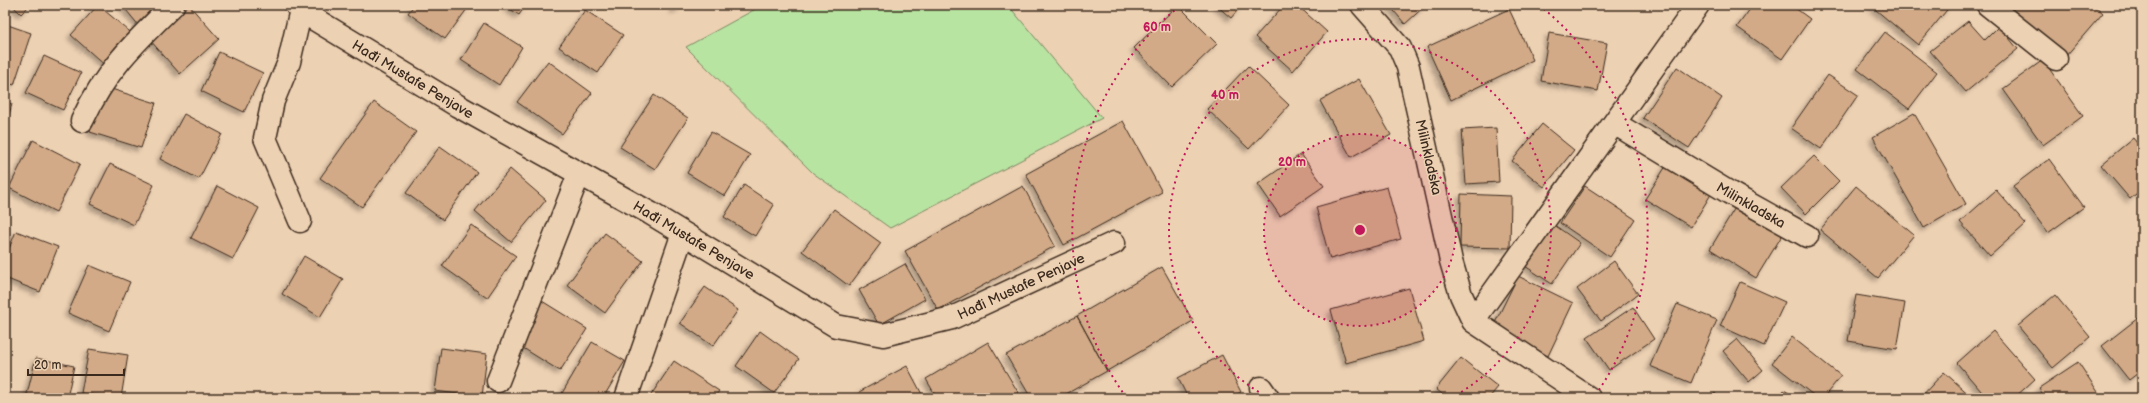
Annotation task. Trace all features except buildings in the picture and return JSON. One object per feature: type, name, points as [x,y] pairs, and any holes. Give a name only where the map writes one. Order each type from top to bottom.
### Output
[{"type":"street","points":[[82,121],[102,82],[122,56],[173,5]]},
{"type":"street","name":"Milinkladska","points":[[1362,5],[1400,48],[1408,67],[1451,261],[1461,295],[1473,321]]},
{"type":"street","points":[[1588,398],[1473,321],[1698,5]]},
{"type":"street","points":[[1988,5],[2056,59]]},
{"type":"street","points":[[300,7],[290,62],[273,101],[264,138],[300,221]]},
{"type":"street","name":"Hađi Mustafe Penjave","points":[[300,7],[458,106],[684,233],[836,326],[883,334],[952,318],[1114,243]]},
{"type":"street","name":"Milinkladska","points":[[1614,123],[1730,193],[1806,236]]},
{"type":"street","points":[[498,381],[579,174]]},
{"type":"street","points":[[626,398],[684,233]]},
{"type":"green space","points":[[763,5],[1008,5],[1102,118],[890,228],[813,173],[686,47]]}]
